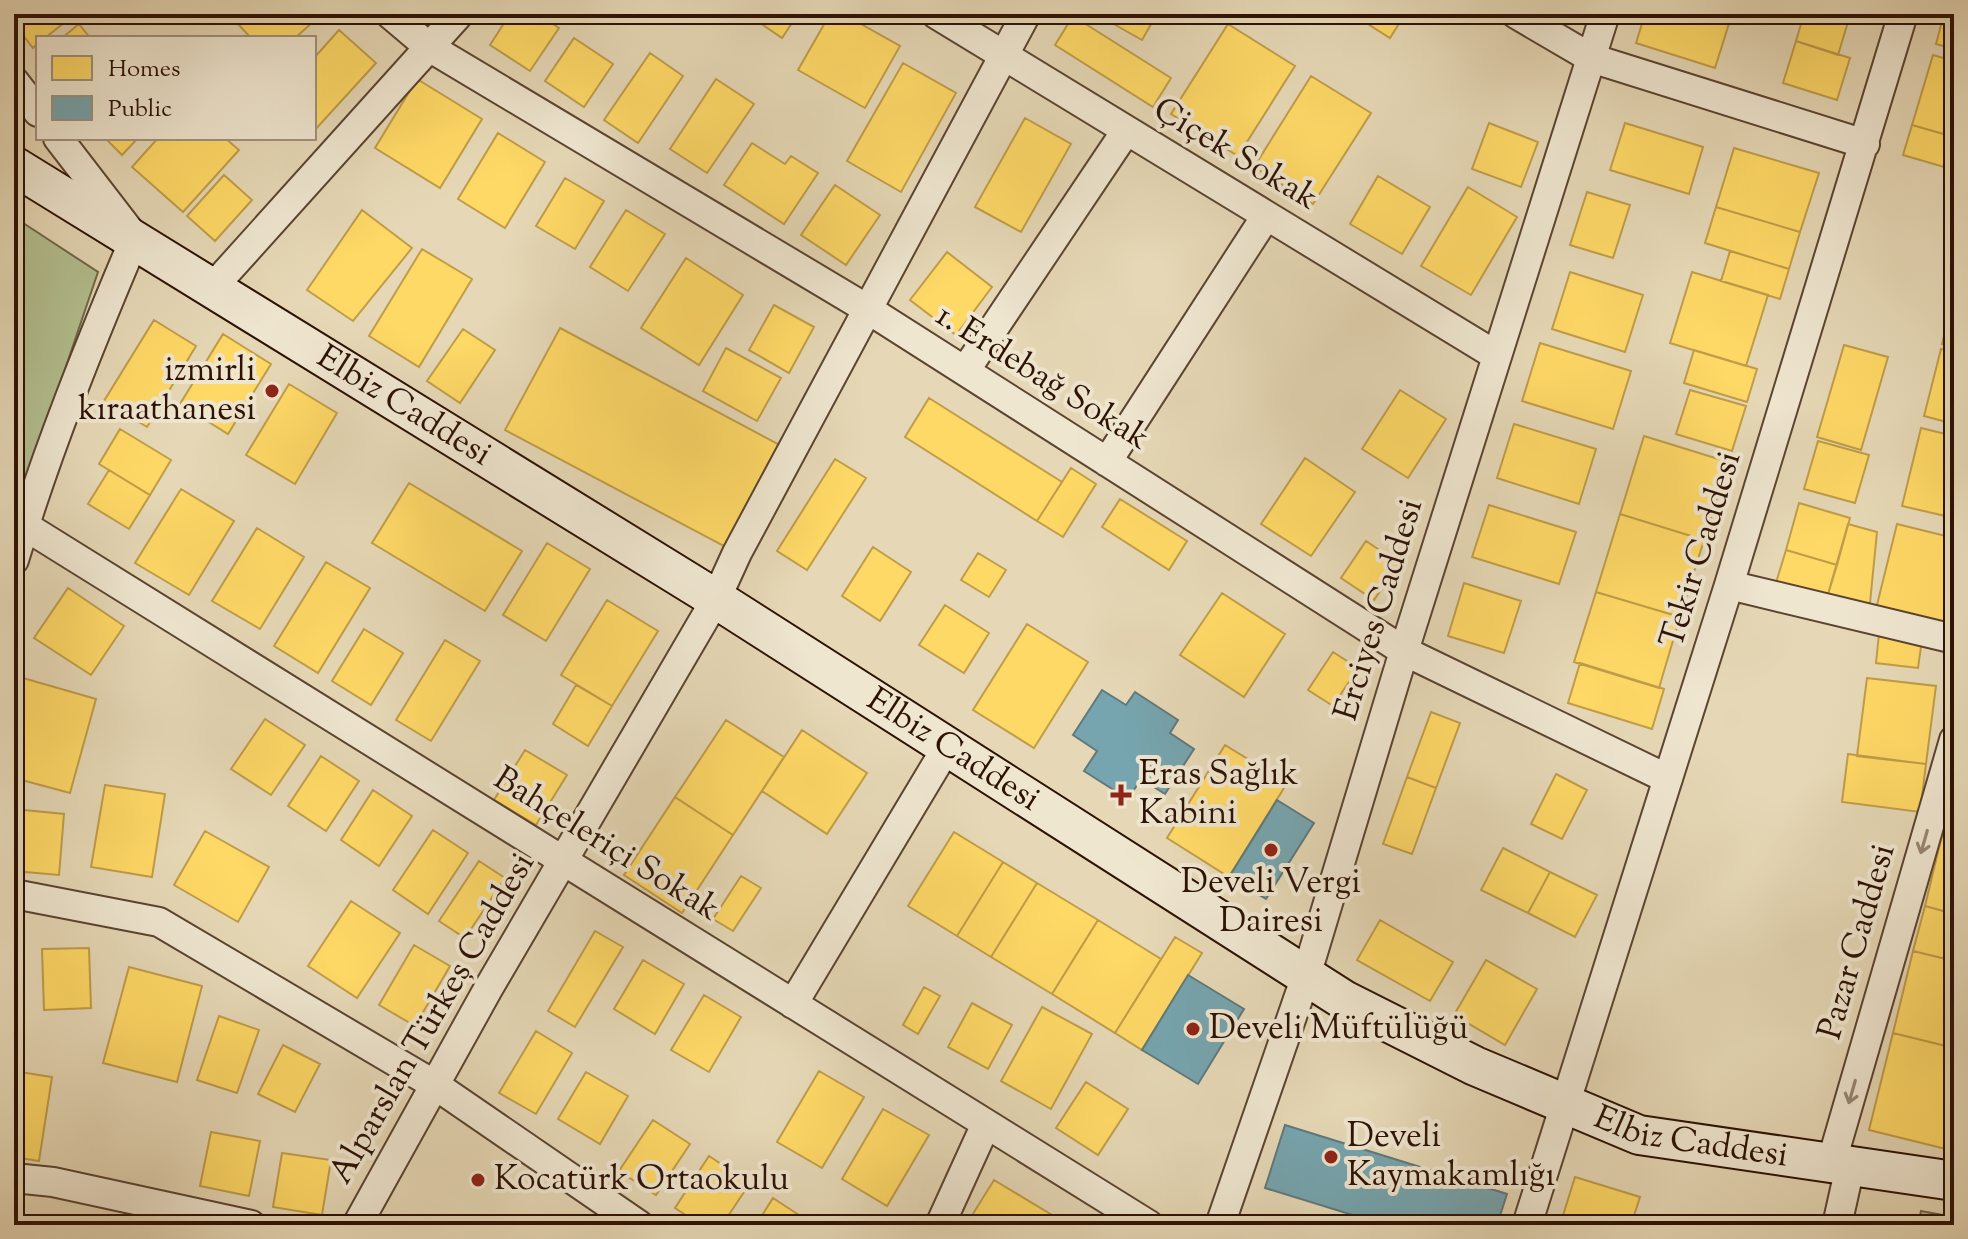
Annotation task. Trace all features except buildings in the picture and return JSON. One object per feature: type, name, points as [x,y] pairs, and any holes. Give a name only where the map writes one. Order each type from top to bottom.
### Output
[{"type":"street","name":"1. Erdebağ Sokak","points":[[390,14],[429,47],[869,310],[1404,651],[1668,779]]},
{"type":"street","points":[[213,287],[459,14]]},
{"type":"street","name":"Çiçek Sokak","points":[[936,14],[1497,356]]},
{"type":"street","name":"Alparslan Türkeş Caddesi","points":[[357,1225],[716,599],[737,553],[1026,14]]},
{"type":"street","points":[[1516,14],[1591,58],[1865,144]]},
{"type":"street","name":"Erciyes Caddesi","points":[[1220,1225],[1306,976],[1404,651],[1605,14]]},
{"type":"street","name":"Tekir Caddesi","points":[[1527,1225],[1729,585],[1903,14]]},
{"type":"street","points":[[14,81],[36,109]]},
{"type":"street","points":[[965,371],[1126,131]]},
{"type":"street","points":[[14,560],[92,339],[135,238],[60,140]]},
{"type":"street","name":"Elbiz Caddesi","points":[[14,166],[716,599],[1344,1000],[1409,1034],[1639,1135],[1954,1181]]},
{"type":"street","points":[[1107,462],[1266,216]]},
{"type":"street","name":"Bahçeleriçi Sokak","points":[[25,526],[1149,1225]]},
{"type":"street","points":[[1729,585],[1954,639]]},
{"type":"street","name":"Pazar Caddesi","points":[[1837,1225],[1840,1166],[1954,740]]},
{"type":"street","points":[[793,1004],[947,747]]},
{"type":"street","points":[[14,894],[159,922],[435,1085],[639,1225]]},
{"type":"street","points":[[940,1225],[986,1124]]},
{"type":"street","points":[[14,1178],[53,1182],[251,1225]]},
{"type":"green space","points":[[14,217],[98,272],[14,520]]},
{"type":"green space","points":[[1921,1211],[1954,1217],[1954,1225],[1918,1225]]},
{"type":"place","name":"izmirli kıraathanesi","points":[[272,391]]},
{"type":"place","name":"Eras Sağlık Kabini","points":[[1121,795]]},
{"type":"place","name":"Develi Vergi Dairesi","points":[[1271,850]]},
{"type":"place","name":"Develi Müftülüğü","points":[[1193,1029]]},
{"type":"place","name":"Develi Kaymakamlığı","points":[[1331,1157]]},
{"type":"place","name":"Kocatürk Ortaokulu","points":[[478,1180]]}]
